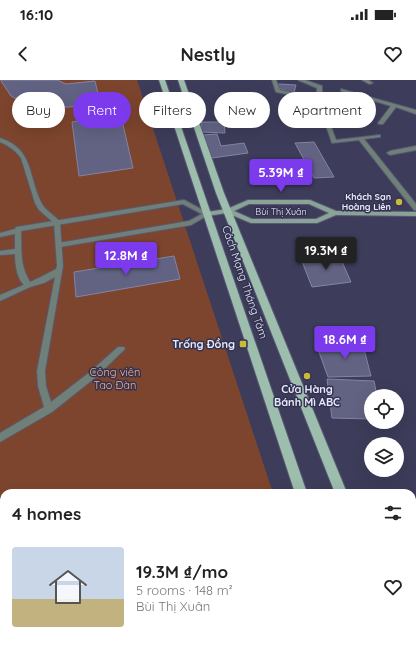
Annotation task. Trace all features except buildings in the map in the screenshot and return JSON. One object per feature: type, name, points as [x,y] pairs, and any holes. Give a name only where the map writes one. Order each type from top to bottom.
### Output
[{"type":"main road","name":"Cách Mạng Tháng Tám","points":[[162,80],[300,489]]},
{"type":"main road","name":"Cách Mạng Tháng Tám","points":[[181,80],[228,211],[339,489]]},
{"type":"street","points":[[274,80],[278,91],[283,92]]},
{"type":"street","points":[[300,80],[320,87],[319,92]]},
{"type":"street","points":[[364,80],[371,83]]},
{"type":"street","points":[[343,90],[416,112]]},
{"type":"street","points":[[381,123],[394,106]]},
{"type":"street","points":[[329,128],[334,142],[378,136]]},
{"type":"street","points":[[360,138],[416,208]]},
{"type":"street","points":[[0,140],[14,146],[21,153],[38,204],[58,222],[60,245],[59,271],[41,371],[42,386],[49,408]]},
{"type":"street","points":[[390,153],[416,148]]},
{"type":"street","points":[[0,235],[18,231],[18,229],[184,202],[207,214]]},
{"type":"street","name":"Bùi Thị Xuân","points":[[207,214],[228,211],[248,202],[310,202],[335,212],[416,214]]},
{"type":"street","name":"Bùi Thị Xuân","points":[[228,211],[251,221],[317,222],[335,212]]},
{"type":"street","points":[[60,245],[191,223],[207,214]]},
{"type":"street","points":[[18,231],[20,271],[24,281],[28,285]]},
{"type":"street","points":[[0,253],[19,251]]},
{"type":"street","points":[[0,298],[28,285],[41,281],[59,271]]},
{"type":"street","points":[[0,438],[49,408],[82,384],[121,349]]},
{"type":"green space","name":"Công viên Tao Đàn","points":[[0,80],[137,80],[141,92],[139,92],[139,128],[153,128],[272,489],[0,489]]},
{"type":"place","name":"Khách Sạn Hoàng Liên","points":[[399,202]]},
{"type":"place","name":"Trống Đồng","points":[[243,344]]},
{"type":"place","name":"Cửa Hàng Bánh Mì ABC","points":[[307,376]]}]
